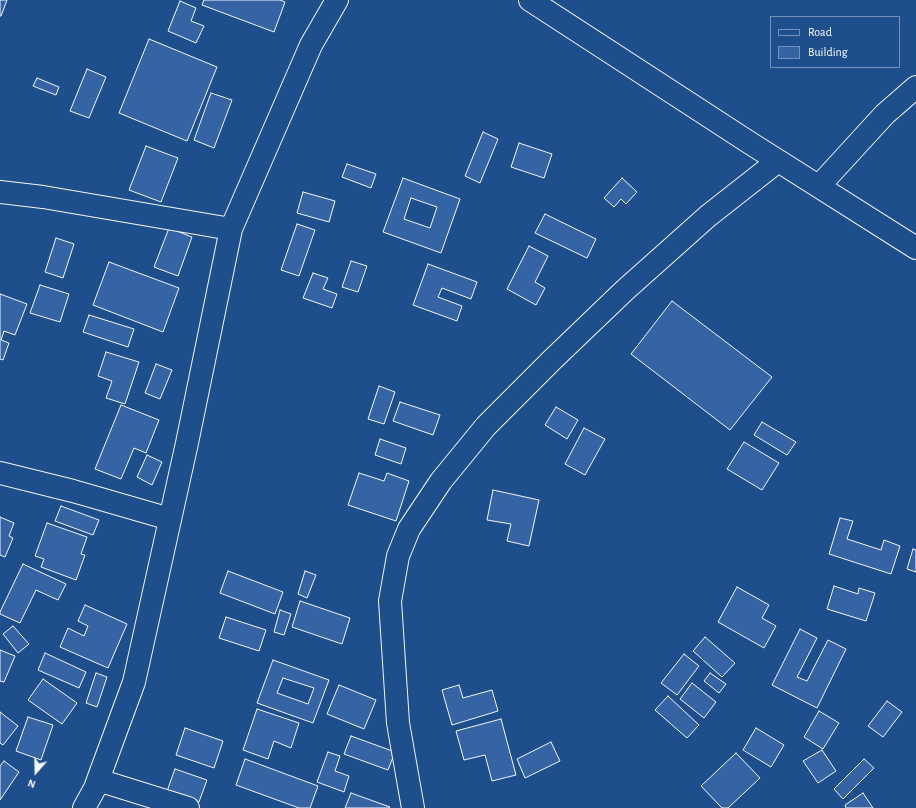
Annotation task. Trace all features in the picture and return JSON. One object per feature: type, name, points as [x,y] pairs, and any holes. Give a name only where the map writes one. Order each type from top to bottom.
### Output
[{"type":"street","points":[[84,808],[98,780],[134,682],[231,229],[311,45],[337,0]]},
{"type":"street","points":[[530,0],[778,161],[916,248]]},
{"type":"street","points":[[819,186],[885,114],[916,87]]},
{"type":"street","points":[[413,808],[398,723],[390,602],[398,556],[409,529],[441,481],[486,426],[552,360],[625,290],[708,216],[778,161]]},
{"type":"street","points":[[0,192],[44,197],[231,229]]},
{"type":"street","points":[[0,473],[73,491],[170,519]]},
{"type":"street","points":[[98,780],[188,808]]},
{"type":"building","points":[[0,0],[7,0],[1,16],[0,16]]},
{"type":"building","points":[[204,0],[280,0],[285,2],[274,32],[202,5]]},
{"type":"building","points":[[180,1],[196,8],[191,21],[204,26],[196,43],[168,31]]},
{"type":"building","points":[[149,39],[217,67],[187,141],[119,113]]},
{"type":"building","points":[[87,69],[106,77],[89,118],[70,111]]},
{"type":"building","points":[[37,78],[59,87],[56,95],[33,86]]},
{"type":"building","points":[[211,93],[232,100],[214,148],[194,140]]},
{"type":"building","points":[[483,132],[498,139],[480,183],[465,176]]},
{"type":"building","points":[[519,143],[552,154],[544,178],[511,167]]},
{"type":"building","points":[[146,146],[178,158],[161,202],[129,190]]},
{"type":"building","points":[[347,164],[376,174],[371,188],[342,177]]},
{"type":"building","points":[[403,178],[460,199],[441,253],[383,232]],"holes":[[[411,198],[437,207],[430,228],[404,219]]]},
{"type":"building","points":[[622,178],[637,192],[626,204],[621,199],[614,207],[604,198]]},
{"type":"building","points":[[303,192],[335,201],[329,222],[297,213]]},
{"type":"building","points":[[545,214],[596,239],[587,258],[535,233]]},
{"type":"building","points":[[297,224],[315,230],[299,276],[281,270]]},
{"type":"building","points":[[169,228],[192,237],[178,276],[154,267]]},
{"type":"building","points":[[56,238],[74,244],[63,278],[45,272]]},
{"type":"building","points":[[529,246],[548,256],[535,282],[545,288],[536,305],[507,289]]},
{"type":"building","points":[[351,261],[367,266],[358,292],[342,287]]},
{"type":"building","points":[[109,262],[179,288],[163,332],[93,305]]},
{"type":"building","points":[[428,264],[477,282],[471,299],[442,288],[438,297],[462,306],[457,321],[413,305]]},
{"type":"building","points":[[313,273],[328,278],[323,289],[337,294],[332,308],[303,298]]},
{"type":"building","points":[[40,285],[69,294],[60,322],[30,313]]},
{"type":"building","points":[[0,294],[27,304],[15,335],[4,331],[1,340],[9,343],[3,360],[0,359]]},
{"type":"building","points":[[672,301],[772,377],[730,430],[631,354]]},
{"type":"building","points":[[89,315],[134,329],[128,347],[83,332]]},
{"type":"building","points":[[106,352],[139,362],[125,404],[106,398],[112,381],[98,376]]},
{"type":"building","points":[[156,364],[172,370],[160,399],[145,393]]},
{"type":"building","points":[[379,386],[395,392],[384,424],[368,419]]},
{"type":"building","points":[[400,402],[440,415],[433,435],[393,421]]},
{"type":"building","points":[[121,405],[159,420],[146,453],[134,448],[121,479],[95,469]]},
{"type":"building","points":[[556,407],[578,420],[567,439],[545,425]]},
{"type":"building","points":[[762,422],[796,442],[787,455],[754,435]]},
{"type":"building","points":[[584,428],[605,439],[585,475],[565,464]]},
{"type":"building","points":[[380,439],[406,448],[401,464],[375,455]]},
{"type":"building","points":[[744,442],[779,463],[762,490],[727,469]]},
{"type":"building","points":[[147,455],[162,462],[152,485],[137,477]]},
{"type":"building","points":[[359,473],[384,481],[387,473],[409,481],[396,521],[348,505]]},
{"type":"building","points":[[493,490],[539,500],[529,546],[507,541],[511,524],[487,520]]},
{"type":"building","points":[[61,506],[99,520],[93,535],[55,521]]},
{"type":"building","points":[[0,517],[14,523],[9,536],[13,538],[5,557],[0,555]]},
{"type":"building","points":[[840,518],[853,521],[847,539],[881,550],[884,540],[900,546],[891,574],[829,554]]},
{"type":"building","points":[[47,523],[87,537],[81,554],[85,555],[76,580],[41,567],[44,559],[35,556]]},
{"type":"building","points":[[913,549],[916,550],[916,572],[907,569]]},
{"type":"building","points":[[23,564],[66,584],[58,600],[36,590],[20,623],[0,614],[0,612]]},
{"type":"building","points":[[228,571],[283,592],[275,614],[220,593]]},
{"type":"building","points":[[305,571],[316,575],[307,598],[298,594]]},
{"type":"building","points":[[834,586],[858,594],[859,588],[875,593],[866,621],[827,609]]},
{"type":"building","points":[[737,587],[769,605],[762,618],[776,626],[764,648],[718,622]]},
{"type":"building","points":[[300,601],[350,618],[342,644],[292,627]]},
{"type":"building","points":[[85,605],[127,624],[108,668],[60,647],[68,628],[84,636],[88,626],[78,621]]},
{"type":"building","points":[[280,610],[291,614],[284,635],[274,632]]},
{"type":"building","points":[[226,617],[266,630],[259,651],[219,638]]},
{"type":"building","points":[[13,626],[29,644],[18,653],[3,634]]},
{"type":"building","points":[[800,629],[817,638],[797,677],[807,681],[828,640],[846,649],[817,708],[772,685]]},
{"type":"building","points":[[705,637],[735,663],[722,677],[693,651]]},
{"type":"building","points":[[0,650],[15,656],[4,682],[0,681]]},
{"type":"building","points":[[45,653],[86,672],[79,688],[38,670]]},
{"type":"building","points":[[684,654],[699,666],[677,695],[661,683]]},
{"type":"building","points":[[273,660],[329,680],[313,723],[257,703]],"holes":[[[283,678],[314,688],[308,704],[277,693]]]},
{"type":"building","points":[[96,673],[107,677],[97,707],[86,703]]},
{"type":"building","points":[[710,673],[726,684],[719,693],[704,681]]},
{"type":"building","points":[[43,679],[77,703],[62,724],[28,700]]},
{"type":"building","points":[[692,683],[716,702],[704,718],[680,699]]},
{"type":"building","points":[[339,685],[376,700],[364,729],[327,714]]},
{"type":"building","points":[[459,685],[463,698],[492,690],[498,711],[452,725],[442,690]]},
{"type":"building","points":[[668,696],[699,725],[687,738],[655,710]]},
{"type":"building","points":[[887,701],[902,712],[883,737],[868,726]]},
{"type":"building","points":[[257,709],[299,723],[291,748],[274,741],[268,759],[243,750]]},
{"type":"building","points":[[819,711],[839,723],[823,749],[804,737]]},
{"type":"building","points":[[0,712],[18,726],[3,745],[0,743]]},
{"type":"building","points":[[28,717],[53,725],[41,760],[16,751]]},
{"type":"building","points":[[501,719],[516,775],[492,781],[485,755],[464,760],[456,731]]},
{"type":"building","points":[[185,728],[223,741],[214,768],[176,755]]},
{"type":"building","points":[[756,728],[784,745],[771,767],[743,750]]},
{"type":"building","points":[[351,736],[395,752],[388,770],[344,754]]},
{"type":"building","points":[[551,742],[560,761],[525,778],[517,759]]},
{"type":"building","points":[[822,750],[836,771],[818,783],[803,761]]},
{"type":"building","points":[[328,752],[340,756],[335,771],[349,776],[344,792],[317,782]]},
{"type":"building","points":[[736,753],[760,778],[728,808],[722,808],[701,786]]},
{"type":"building","points":[[245,759],[318,786],[310,808],[299,808],[236,785]]},
{"type":"building","points":[[864,759],[874,768],[843,799],[834,789]]},
{"type":"building","points":[[4,761],[19,772],[0,800],[0,766]]},
{"type":"building","points":[[175,769],[207,780],[199,802],[167,791]]},
{"type":"building","points":[[351,793],[390,807],[345,808]]},
{"type":"building","points":[[863,793],[873,808],[846,808],[845,805]]}]
